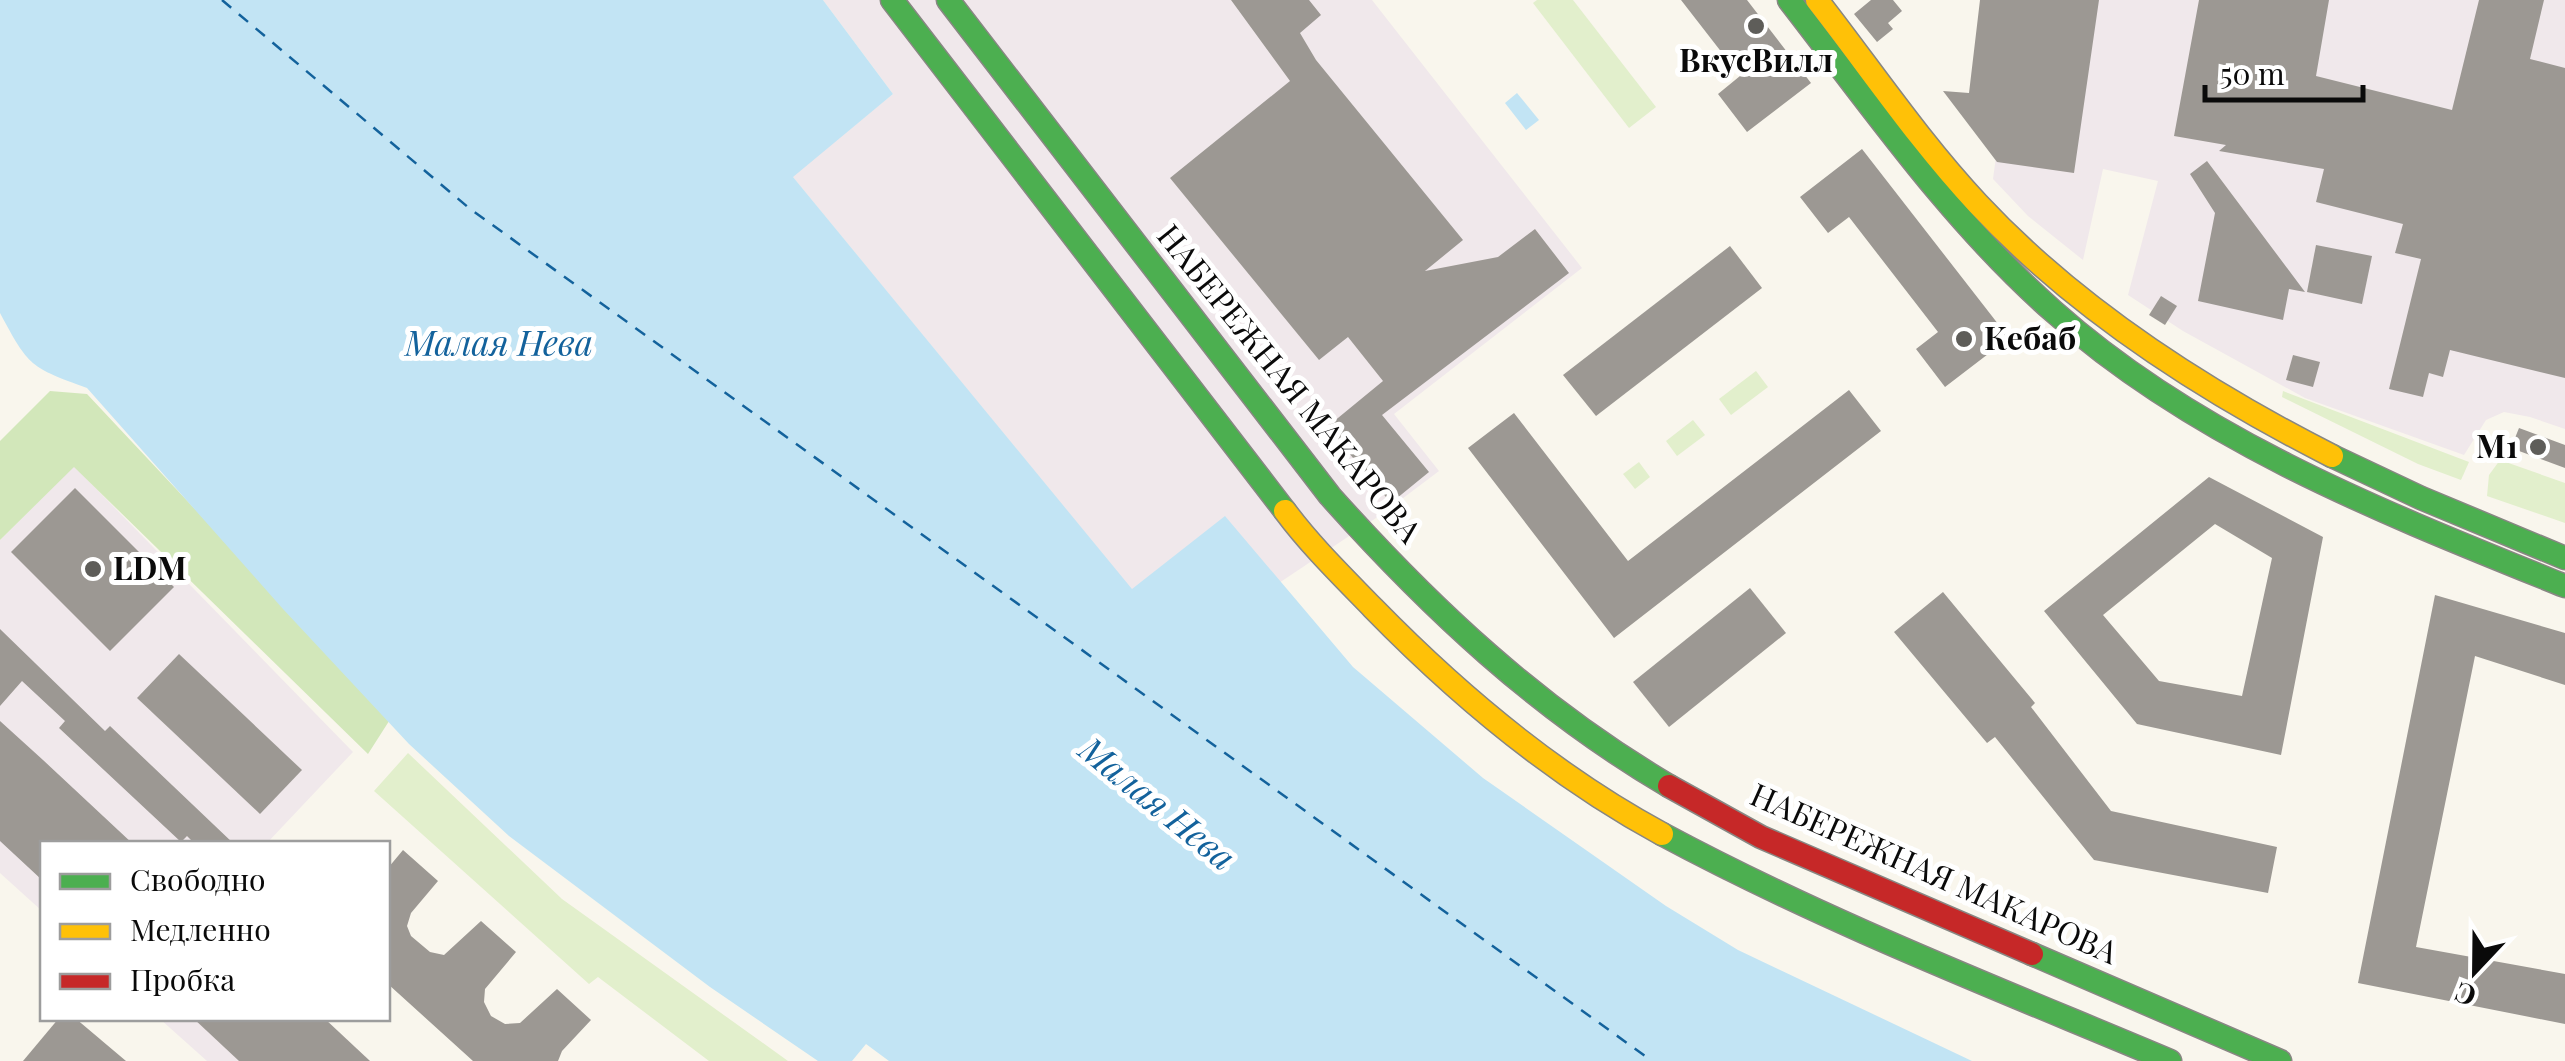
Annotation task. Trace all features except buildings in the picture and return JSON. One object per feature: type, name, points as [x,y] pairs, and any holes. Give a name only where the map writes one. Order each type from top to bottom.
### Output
[{"type":"main road","points":[[892,0],[1294,523],[1367,604],[1435,670],[1518,740],[1657,832],[1743,877],[2170,1061]]},
{"type":"main road","name":"НАБЕРЕЖНАЯ МАКАРОВА","points":[[948,0],[1330,496],[1399,574],[1546,704],[1680,793],[1761,838],[2280,1061]]},
{"type":"main road","points":[[1789,0],[1940,196],[2011,270],[2089,341],[2173,399],[2324,485],[2565,586]]},
{"type":"main road","points":[[1816,0],[1978,204],[2106,317],[2198,382],[2335,460],[2565,558]]},
{"type":"shaded area","points":[[823,0],[1372,0],[1582,268],[1394,414],[1439,471],[1382,514],[1279,583],[1225,517],[1132,590],[792,176],[893,94]]},
{"type":"shaded area","points":[[2017,0],[2565,0],[2565,429],[2504,412],[2486,420],[2464,455],[2305,398],[2183,331],[2128,295],[2158,181],[2103,169],[2083,260],[2028,216],[1993,179]]},
{"type":"shaded area","points":[[74,466],[353,752],[269,841],[40,841],[40,909],[0,873],[0,540]]},
{"type":"shaded area","points":[[162,1021],[326,1021],[370,1061],[207,1061]]},
{"type":"green space","points":[[1573,0],[1656,107],[1629,128],[1533,3]]},
{"type":"green space","points":[[1756,371],[1768,387],[1731,415],[1719,399]]},
{"type":"green space","points":[[50,391],[87,394],[391,718],[368,754],[74,467],[0,540],[0,441]]},
{"type":"green space","points":[[2283,391],[2469,462],[2461,480],[2418,464],[2282,397]]},
{"type":"green space","points":[[1693,420],[1705,435],[1677,456],[1666,441]]},
{"type":"green space","points":[[2500,460],[2565,483],[2565,523],[2487,496],[2489,475]]},
{"type":"green space","points":[[1639,462],[1650,477],[1635,489],[1623,474]]},
{"type":"green space","points":[[408,753],[562,899],[788,1061],[709,1061],[598,977],[589,984],[374,791]]},
{"type":"water","name":"Малая Нева","points":[[0,0],[823,0],[893,94],[793,177],[1132,589],[1225,516],[1353,667],[1483,778],[1666,906],[1738,950],[1972,1061],[889,1061],[866,1044],[852,1061],[818,1061],[710,987],[509,836],[409,744],[87,388],[53,375],[25,355],[0,313]]},
{"type":"water","points":[[1517,93],[1539,120],[1526,130],[1505,103]]},
{"type":"ferry route","points":[[222,0],[469,208],[1652,1061]]},
{"type":"traffic: fast","points":[[892,0],[1285,511]]},
{"type":"traffic: fast","points":[[948,0],[1330,496],[1368,538],[1447,617],[1531,690],[1669,786]]},
{"type":"traffic: fast","points":[[1789,0],[1914,162],[1980,239],[2053,311],[2110,357],[2170,399],[2297,470],[2363,502],[2565,586]]},
{"type":"traffic: fast","points":[[2332,456],[2565,558]]},
{"type":"traffic: fast","points":[[1662,834],[1850,926],[2170,1061]]},
{"type":"traffic: fast","points":[[2032,954],[2280,1061]]},
{"type":"traffic: slow","points":[[1817,0],[1915,130],[2016,243],[2144,345],[2237,404],[2332,456]]},
{"type":"traffic: slow","points":[[1285,511],[1373,608],[1473,703],[1545,760],[1662,834]]},
{"type":"traffic: jam","points":[[1669,786],[1761,837],[2032,954]]},
{"type":"place","name":"ВкусВилл","points":[[1756,26]]},
{"type":"place","name":"Кебаб","points":[[1964,339]]},
{"type":"place","name":"М1","points":[[2538,447]]},
{"type":"place","name":"LDM","points":[[93,569]]}]
